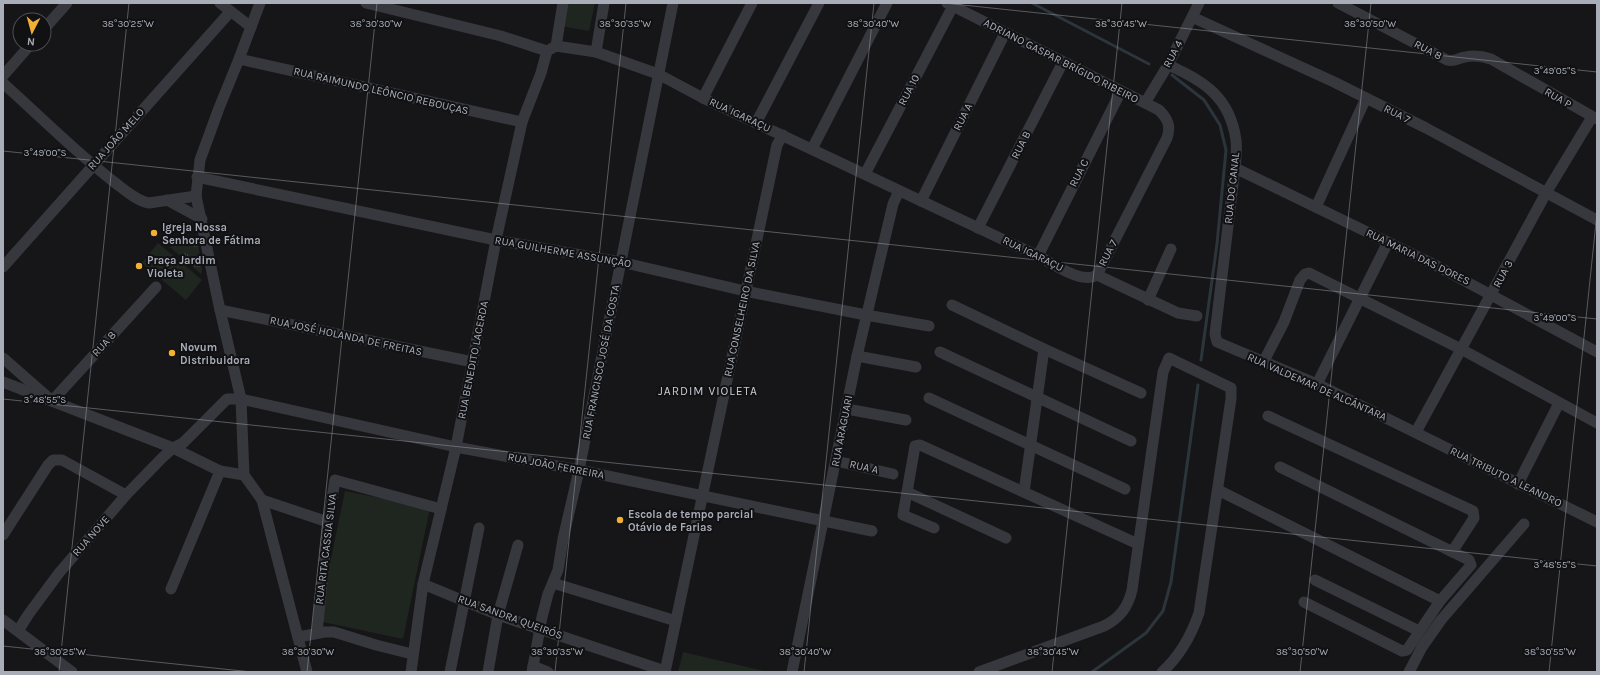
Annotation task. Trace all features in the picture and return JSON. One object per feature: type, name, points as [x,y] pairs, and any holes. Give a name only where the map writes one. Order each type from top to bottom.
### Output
[{"type":"street","points":[[52,20],[67,3]]},
{"type":"street","points":[[220,3],[251,27]]},
{"type":"street","points":[[260,3],[200,160],[196,196],[220,310],[241,399],[244,476],[262,500],[306,672]]},
{"type":"street","name":"RUA IGARAÇU","points":[[366,3],[552,48],[596,52],[658,74],[703,98],[1082,277],[1094,277],[1097,275]]},
{"type":"street","name":"RUA BENEDITO LACERDA","points":[[411,672],[412,654],[423,584],[456,447],[496,240],[522,122],[552,48],[563,3]]},
{"type":"street","points":[[596,52],[604,3]]},
{"type":"street","name":"RUA FRANCISCO JOSÉ DA COSTA","points":[[533,669],[548,594],[558,570],[563,539],[579,470],[673,3]]},
{"type":"street","points":[[703,98],[752,3]]},
{"type":"street","points":[[756,123],[819,3]]},
{"type":"street","points":[[812,149],[887,3]]},
{"type":"street","name":"RUA 4","points":[[1145,104],[1168,65],[1199,3]]},
{"type":"street","name":"RUA 8","points":[[1338,3],[1447,60],[1455,61],[1464,57],[1477,56]]},
{"type":"street","name":"ADRIANO GASPAR BRÍGIDO RIBEIRO","points":[[950,4],[1159,110],[1169,124]]},
{"type":"street","name":"RUA 10","points":[[865,174],[950,4]]},
{"type":"street","name":"RUA JOÃO MELO","points":[[3,267],[230,12]]},
{"type":"street","name":"RUA 7","points":[[1192,17],[1334,82],[1426,128],[1597,220]]},
{"type":"street","name":"RUA A","points":[[921,201],[1005,33]]},
{"type":"street","points":[[3,76],[24,52]]},
{"type":"street","name":"RUA P","points":[[1477,56],[1491,59],[1595,118]]},
{"type":"street","name":"RUA RAIMUNDO LEÔNCIO REBOUÇAS","points":[[239,59],[522,122]]},
{"type":"street","name":"RUA B","points":[[978,228],[1063,62]]},
{"type":"street","name":"RUA DO CANAL","points":[[1168,65],[1180,70],[1219,97],[1230,115],[1236,141],[1235,168],[1215,329],[1218,342]]},
{"type":"street","points":[[3,83],[93,166],[135,197],[145,202],[196,196]]},
{"type":"street","name":"RUA C","points":[[1038,256],[1121,91]]},
{"type":"street","points":[[1316,207],[1366,98]]},
{"type":"street","name":"RUA 3","points":[[1416,432],[1546,193],[1595,118]]},
{"type":"street","name":"RUA 7","points":[[1097,275],[1167,138],[1169,124]]},
{"type":"street","name":"RUA CONSELHEIRO DA SILVA","points":[[665,671],[777,145],[783,135]]},
{"type":"street","name":"RUA MARIA DAS DORES","points":[[1235,168],[1492,294],[1597,352]]},
{"type":"street","name":"RUA GUILHERME ASSUNÇÃO","points":[[197,177],[496,240],[621,262],[746,291],[929,326]]},
{"type":"street","name":"RUA ARAGUARI","points":[[792,672],[866,315],[893,204],[899,191]]},
{"type":"street","points":[[168,200],[202,219]]},
{"type":"street","points":[[1317,384],[1388,242]]},
{"type":"street","points":[[1148,300],[1171,249]]},
{"type":"street","points":[[1264,360],[1284,322],[1300,280],[1305,274],[1314,274],[1461,349],[1597,423]]},
{"type":"street","points":[[1097,275],[1178,314],[1197,316]]},
{"type":"street","name":"RUA 8","points":[[52,401],[156,287]]},
{"type":"street","points":[[952,305],[1141,393]]},
{"type":"street","name":"RUA JOSÉ HOLANDA DE FREITAS","points":[[220,310],[473,362]]},
{"type":"street","name":"RUA VALDEMAR DE ALCÂNTARA","points":[[1218,342],[1228,348],[1264,360],[1317,384],[1416,432]]},
{"type":"street","points":[[1024,492],[1044,349]]},
{"type":"street","points":[[940,352],[1131,441]]},
{"type":"street","points":[[857,356],[916,367]]},
{"type":"street","points":[[3,358],[52,401]]},
{"type":"street","points":[[979,672],[1104,626],[1117,618],[1127,606],[1130,598],[1162,372],[1169,358],[1231,388],[1231,399],[1199,613],[1181,651],[1162,672]]},
{"type":"street","points":[[3,382],[173,448],[220,471],[244,476]]},
{"type":"street","points":[[929,398],[1126,490]]},
{"type":"street","name":"RUA NOVE","points":[[18,631],[28,615],[60,573],[126,495],[173,448],[184,443],[227,399],[241,399]]},
{"type":"street","name":"RUA JOÃO FERREIRA","points":[[241,399],[456,447],[579,470],[872,531]]},
{"type":"street","points":[[1518,484],[1559,403]]},
{"type":"street","points":[[847,409],[906,420]]},
{"type":"street","points":[[1268,416],[1473,511],[1474,518],[1452,552]]},
{"type":"street","name":"RUA TRIBUTO A LEANDRO","points":[[1416,432],[1597,522]]},
{"type":"street","points":[[934,528],[902,515],[915,447],[918,444],[1138,544]]},
{"type":"street","points":[[3,535],[48,465],[53,460],[62,460],[126,495]]},
{"type":"street","name":"RUA A","points":[[836,461],[893,474]]},
{"type":"street","points":[[1280,467],[1468,560],[1471,565],[1440,601],[1407,650],[1402,651],[1304,602]]},
{"type":"street","points":[[171,589],[220,471]]},
{"type":"street","name":"RUA RITA CASSIA SILVA","points":[[316,633],[328,522],[335,480],[441,509]]},
{"type":"street","points":[[1218,490],[1440,601]]},
{"type":"street","points":[[906,492],[1006,538]]},
{"type":"street","points":[[262,500],[328,522]]},
{"type":"street","points":[[1409,672],[1422,647],[1440,620],[1524,524]]},
{"type":"street","points":[[450,672],[479,528]]},
{"type":"street","points":[[488,672],[498,614],[518,545]]},
{"type":"street","points":[[1315,580],[1419,631]]},
{"type":"street","points":[[553,583],[676,621]]},
{"type":"street","name":"RUA SANDRA QUEIRÓS","points":[[423,584],[498,614],[665,671]]},
{"type":"street","points":[[3,620],[72,672]]},
{"type":"street","points":[[298,637],[316,633],[334,632],[412,654]]},
{"type":"street","points":[[533,669],[548,672]]},
{"type":"green space","points":[[559,3],[595,3],[589,31],[555,25]]},
{"type":"green space","points":[[158,243],[202,280],[186,300],[142,263]]},
{"type":"green space","points":[[195,244],[198,245],[202,269],[201,274],[170,247]]},
{"type":"green space","points":[[345,491],[430,508],[403,639],[318,621]]},
{"type":"green space","points":[[683,652],[768,672],[678,672]]},
{"type":"waterway","points":[[1032,3],[1149,64]]},
{"type":"waterway","points":[[1172,75],[1204,100],[1220,125],[1226,150],[1217,244],[1201,360]]},
{"type":"waterway","points":[[1092,672],[1146,633],[1163,611],[1171,582],[1198,385]]},
{"type":"place","name":"Igreja Nossa Senhora de Fátima","points":[[154,233]]},
{"type":"place","name":"Praça Jardim Violeta","points":[[139,266]]},
{"type":"place","name":"Novum Distribuidora","points":[[172,353]]},
{"type":"place","name":"Escola de tempo parcial Otávio de Farias","points":[[620,520]]},
{"type":"district","name":"JARDIM VIOLETA","points":[[708,391]]}]
